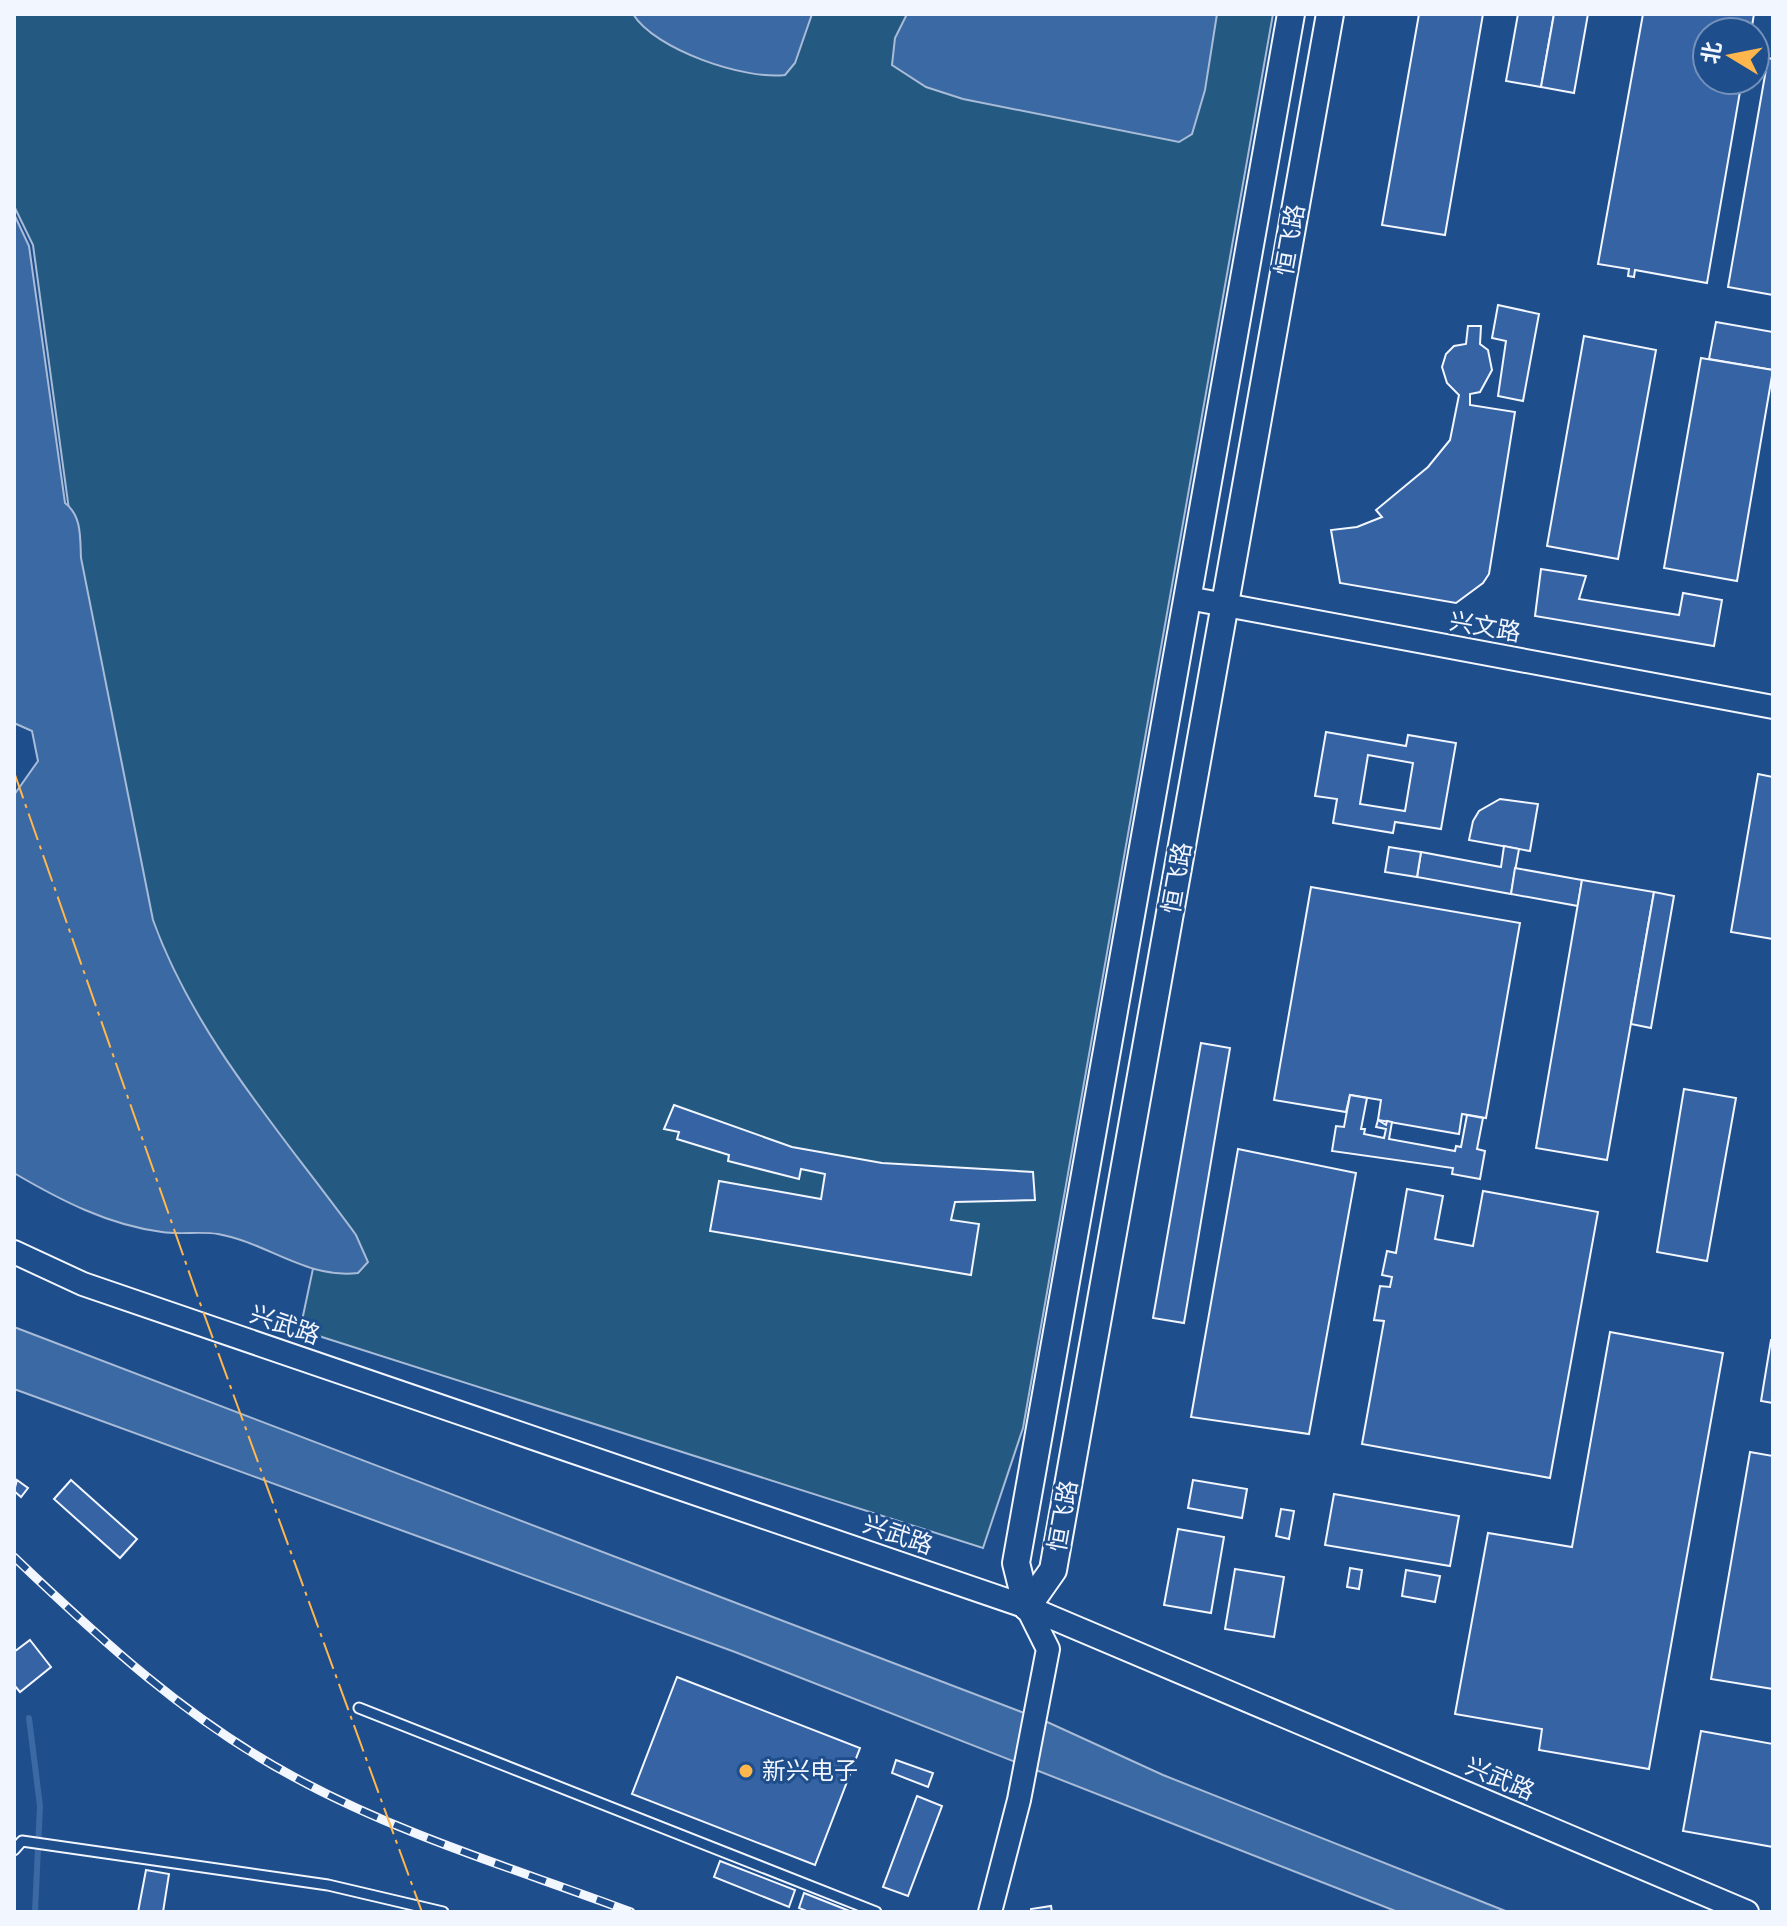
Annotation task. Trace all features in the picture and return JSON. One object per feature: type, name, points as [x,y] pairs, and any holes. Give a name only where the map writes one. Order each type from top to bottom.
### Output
[{"type":"main road","name":"恒飞路","points":[[1027,1607],[1016,1563],[1291,14]]},
{"type":"main road","name":"恒飞路","points":[[1027,1607],[1053,1570],[1330,14]]},
{"type":"street","name":"兴文路","points":[[1188,598],[1773,707]]},
{"type":"street","name":"兴武路","points":[[14,1252],[83,1284],[1027,1607],[1747,1912]]},
{"type":"street","points":[[990,1912],[1019,1800],[1048,1649],[1027,1607]]},
{"type":"lane","points":[[359,1708],[876,1912]]},
{"type":"lane","points":[[14,1850],[22,1841],[66,1847],[328,1885],[443,1912]]},
{"type":"shaded area","points":[[14,14],[1273,14],[1023,1428],[983,1548],[300,1330],[322,1226],[184,1041],[117,863],[33,245],[14,206]]},
{"type":"shaded area","points":[[633,14],[812,14],[795,63],[785,75],[768,75],[747,73],[702,60],[660,39]]},
{"type":"shaded area","points":[[907,14],[1217,14],[1205,90],[1192,134],[1179,142],[963,99],[926,87],[892,65],[895,38]]},
{"type":"shaded area","points":[[14,214],[29,246],[65,503],[75,514],[79,528],[81,558],[153,920],[192,1005],[216,1045],[356,1235],[368,1262],[358,1273],[321,1271],[218,1234],[169,1233],[123,1224],[67,1202],[14,1173],[14,795],[38,761],[32,731],[14,723]]},
{"type":"shaded area","points":[[14,1327],[1045,1721],[1163,1775],[1508,1912],[1398,1912],[735,1652],[14,1389]]},
{"type":"building","points":[[1419,14],[1483,14],[1445,235],[1382,225]]},
{"type":"building","points":[[1518,14],[1554,14],[1541,87],[1506,81]]},
{"type":"building","points":[[1554,14],[1588,14],[1574,93],[1541,87]]},
{"type":"building","points":[[1643,14],[1754,14],[1691,16],[1691,96],[1739,96],[1707,283],[1635,270],[1634,277],[1628,276],[1629,269],[1598,264]]},
{"type":"building","points":[[1771,59],[1773,295],[1728,287],[1761,96],[1771,96]]},
{"type":"building","points":[[1498,305],[1539,314],[1523,401],[1498,396],[1506,341],[1492,338]]},
{"type":"building","points":[[1716,322],[1773,332],[1773,370],[1709,359]]},
{"type":"building","points":[[1468,326],[1481,326],[1480,344],[1488,350],[1492,370],[1480,392],[1470,394],[1470,405],[1515,412],[1489,574],[1483,583],[1456,603],[1340,583],[1331,530],[1357,527],[1382,517],[1376,510],[1428,467],[1450,440],[1459,395],[1447,383],[1442,367],[1446,354],[1454,346],[1466,344]]},
{"type":"building","points":[[1584,336],[1656,350],[1618,559],[1547,546]]},
{"type":"building","points":[[1701,358],[1773,370],[1737,581],[1664,568]]},
{"type":"building","points":[[1541,569],[1586,576],[1579,599],[1679,615],[1683,593],[1722,600],[1714,646],[1535,616]]},
{"type":"building","points":[[1326,732],[1406,746],[1408,735],[1456,743],[1441,829],[1395,822],[1393,833],[1333,823],[1337,799],[1315,796]],"holes":[[[1368,755],[1413,763],[1405,811],[1360,804]]]},
{"type":"building","points":[[1758,774],[1773,777],[1773,939],[1731,932]]},
{"type":"building","points":[[1500,799],[1538,804],[1530,851],[1469,840],[1473,821],[1479,811]]},
{"type":"building","points":[[1504,846],[1519,849],[1511,894],[1417,877],[1421,852],[1501,867]]},
{"type":"building","points":[[1389,847],[1421,852],[1417,877],[1385,872]]},
{"type":"building","points":[[1515,868],[1582,880],[1578,906],[1511,894]]},
{"type":"building","points":[[1582,880],[1654,892],[1607,1160],[1536,1148]]},
{"type":"building","points":[[1311,887],[1520,923],[1486,1118],[1462,1114],[1459,1134],[1378,1120],[1381,1100],[1350,1095],[1346,1112],[1274,1100]]},
{"type":"building","points":[[1654,892],[1674,896],[1651,1028],[1631,1024]]},
{"type":"building","points":[[1201,1043],[1230,1048],[1184,1323],[1153,1318]]},
{"type":"building","points":[[1684,1089],[1736,1098],[1707,1261],[1657,1252]]},
{"type":"building","points":[[1350,1095],[1367,1098],[1361,1129],[1365,1129],[1364,1134],[1384,1138],[1386,1129],[1376,1127],[1378,1120],[1386,1125],[1387,1121],[1392,1122],[1389,1139],[1455,1151],[1456,1146],[1461,1147],[1467,1115],[1483,1118],[1477,1149],[1485,1151],[1480,1179],[1452,1174],[1453,1168],[1332,1151],[1336,1126],[1344,1127]]},
{"type":"building","points":[[674,1105],[792,1147],[882,1163],[1033,1172],[1035,1200],[955,1202],[951,1220],[979,1224],[971,1275],[710,1231],[719,1181],[821,1199],[825,1174],[801,1169],[799,1179],[728,1161],[729,1155],[677,1139],[679,1132],[664,1129]]},
{"type":"building","points":[[1238,1149],[1356,1173],[1309,1434],[1191,1417]]},
{"type":"building","points":[[1407,1189],[1443,1196],[1435,1239],[1473,1246],[1483,1191],[1598,1212],[1550,1478],[1362,1444],[1384,1321],[1374,1320],[1380,1286],[1390,1287],[1392,1277],[1382,1275],[1387,1251],[1396,1253]]},
{"type":"building","points":[[1610,1332],[1723,1353],[1649,1769],[1539,1750],[1542,1729],[1455,1714],[1488,1533],[1572,1547]]},
{"type":"building","points":[[1773,1340],[1773,1403],[1761,1401]]},
{"type":"building","points":[[1750,1452],[1773,1456],[1773,1689],[1711,1679]]},
{"type":"building","points":[[17,1480],[28,1488],[21,1497],[14,1491]]},
{"type":"building","points":[[71,1480],[137,1539],[120,1558],[54,1499]]},
{"type":"building","points":[[1193,1480],[1247,1489],[1242,1518],[1188,1508]]},
{"type":"building","points":[[1334,1494],[1459,1516],[1450,1566],[1325,1545]]},
{"type":"building","points":[[1281,1509],[1294,1511],[1289,1539],[1276,1536]]},
{"type":"building","points":[[1178,1529],[1224,1537],[1211,1613],[1164,1605]]},
{"type":"building","points":[[1350,1568],[1362,1570],[1359,1589],[1347,1587]]},
{"type":"building","points":[[1235,1569],[1284,1577],[1274,1637],[1225,1629]]},
{"type":"building","points":[[1406,1570],[1440,1576],[1435,1602],[1402,1596]]},
{"type":"building","points":[[30,1640],[51,1667],[20,1692],[14,1685],[14,1652]]},
{"type":"building","name":"新兴电子","points":[[677,1677],[860,1748],[815,1865],[632,1794]]},
{"type":"building","points":[[1701,1731],[1773,1744],[1773,1847],[1683,1831]]},
{"type":"building","points":[[896,1760],[933,1773],[928,1787],[892,1773]]},
{"type":"building","points":[[917,1796],[942,1806],[908,1896],[883,1887]]},
{"type":"building","points":[[720,1861],[795,1890],[789,1907],[714,1877]]},
{"type":"building","points":[[146,1870],[169,1874],[163,1912],[138,1912]]},
{"type":"building","points":[[804,1893],[852,1912],[809,1912],[799,1908]]},
{"type":"building","points":[[1051,1906],[1052,1912],[1031,1912],[1031,1909]]},
{"type":"waterway","points":[[29,1718],[40,1806],[35,1912]]},
{"type":"railway","points":[[14,1557],[147,1677],[255,1755],[376,1817],[631,1912]]},
{"type":"power","points":[[14,772],[196,1292],[422,1912]]},
{"type":"place","name":"新兴电子","points":[[746,1771]]}]
